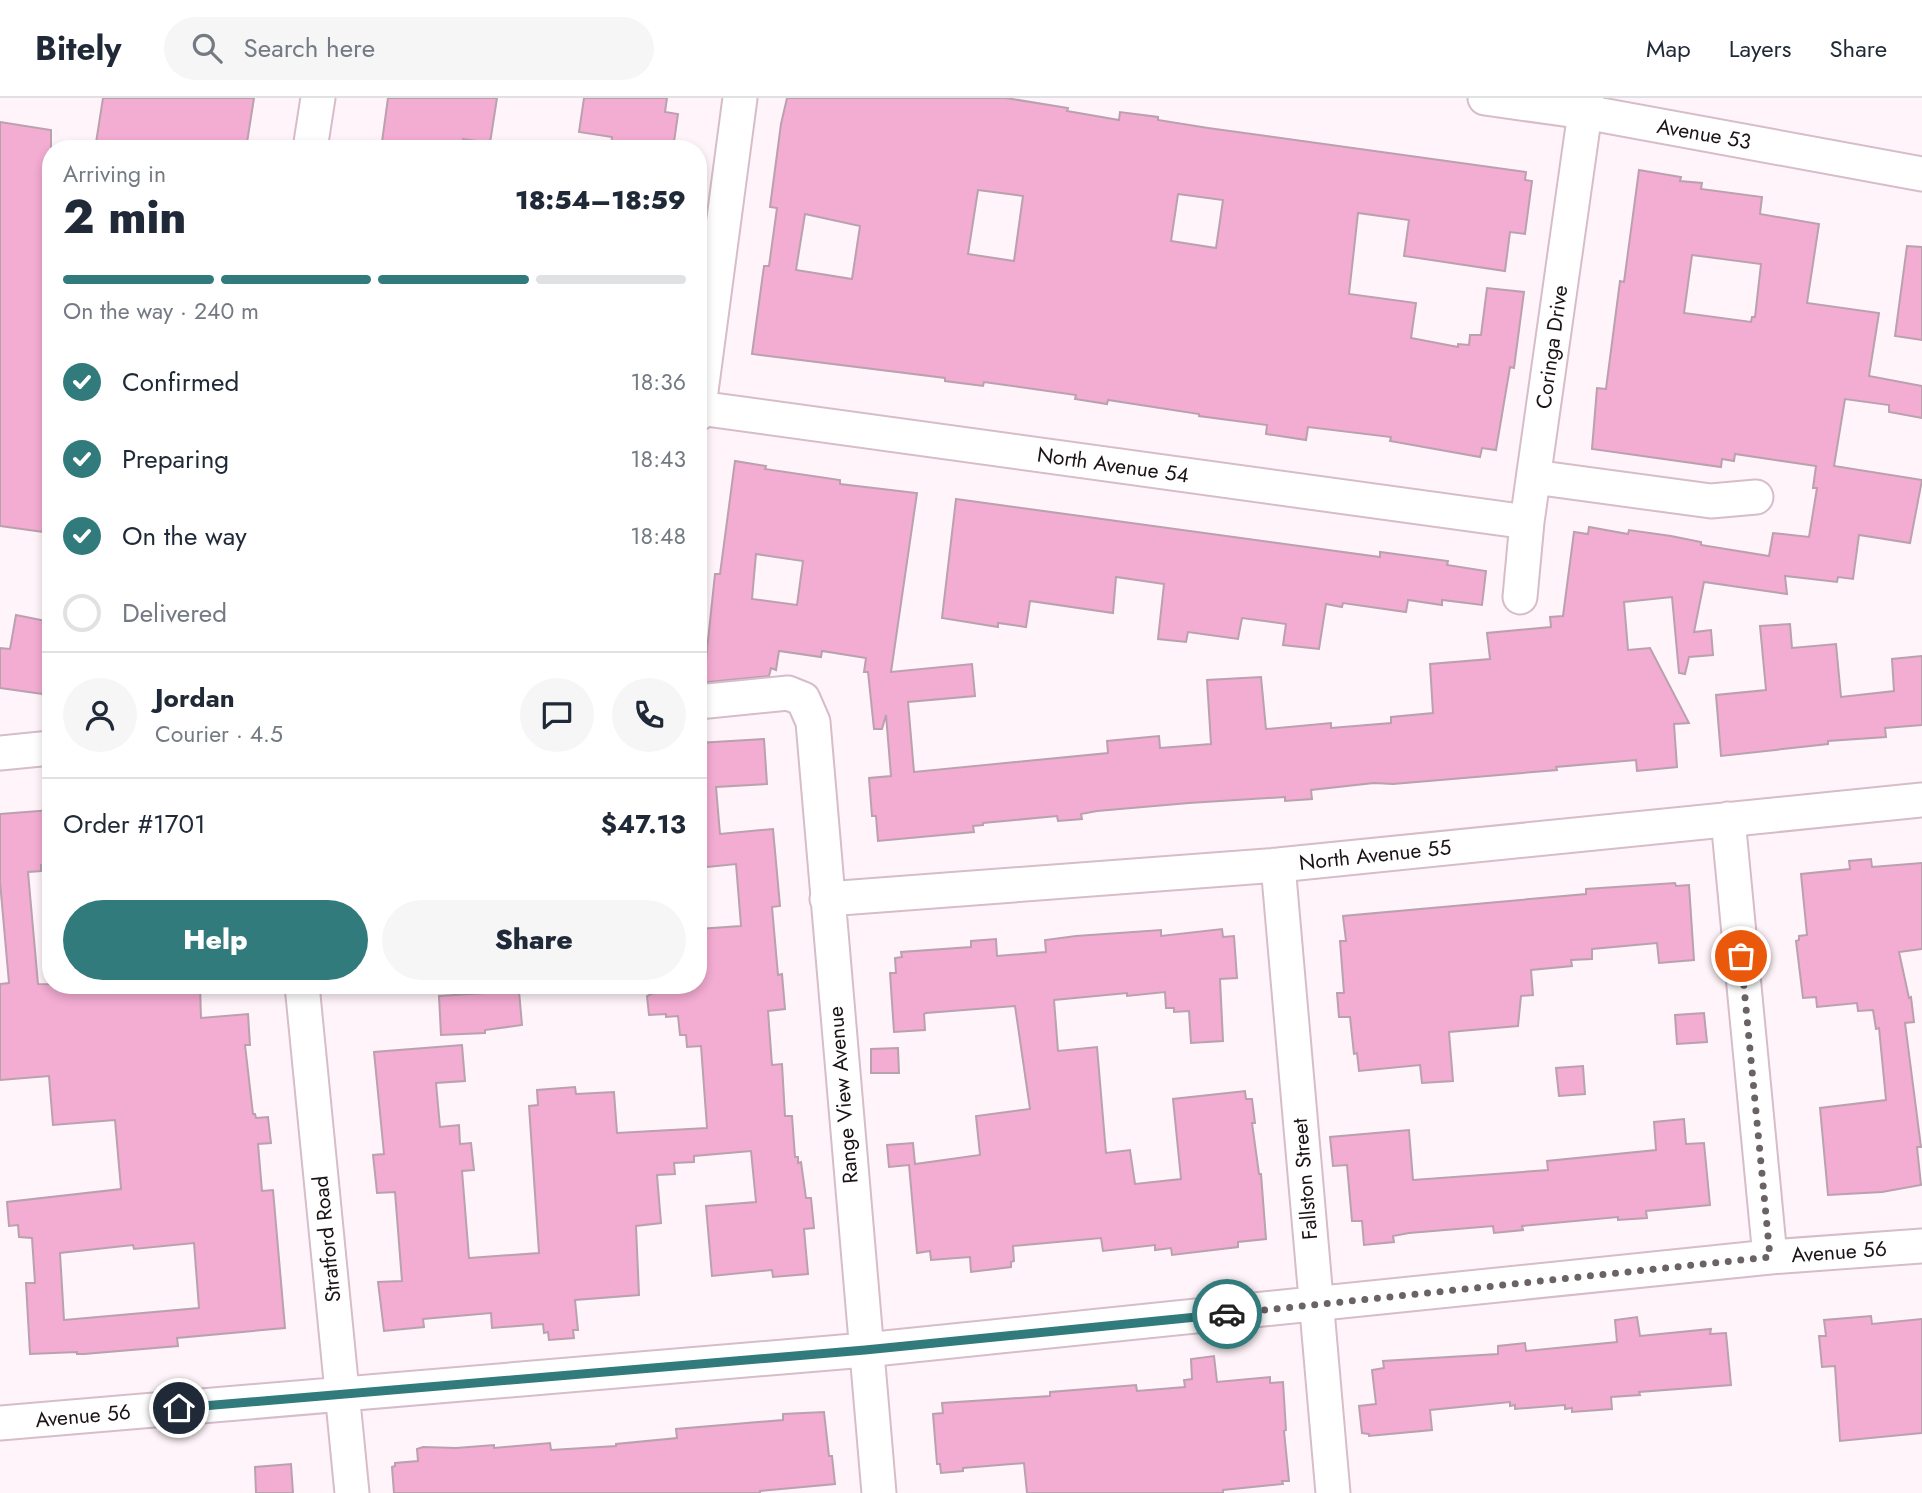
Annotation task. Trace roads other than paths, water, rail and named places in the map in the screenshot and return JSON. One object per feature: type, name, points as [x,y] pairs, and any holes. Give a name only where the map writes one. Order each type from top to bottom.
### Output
[{"type":"street","points":[[311,140],[318,98]]},
{"type":"street","points":[[707,348],[740,98]]},
{"type":"street","name":"Avenue 53","points":[[1485,98],[1586,105],[1922,174]]},
{"type":"street","name":"Coringa Drive","points":[[1520,597],[1527,522],[1586,105]]},
{"type":"street","name":"North Avenue 54","points":[[707,409],[1527,522]]},
{"type":"street","points":[[1534,477],[1711,501],[1756,497]]},
{"type":"street","name":"Range View Avenue","points":[[707,701],[788,693],[803,699],[813,722],[879,1493]]},
{"type":"street","points":[[0,752],[42,749]]},
{"type":"street","name":"North Avenue 55","points":[[827,899],[1278,865],[1922,800]]},
{"type":"street","points":[[1728,818],[1770,1257]]},
{"type":"street","name":"Fallston Street","points":[[1278,865],[1333,1493]]},
{"type":"street","name":"Stratford Road","points":[[303,994],[352,1493]]},
{"type":"street","name":"Avenue 56","points":[[0,1423],[865,1350],[1770,1257],[1922,1246]]}]
